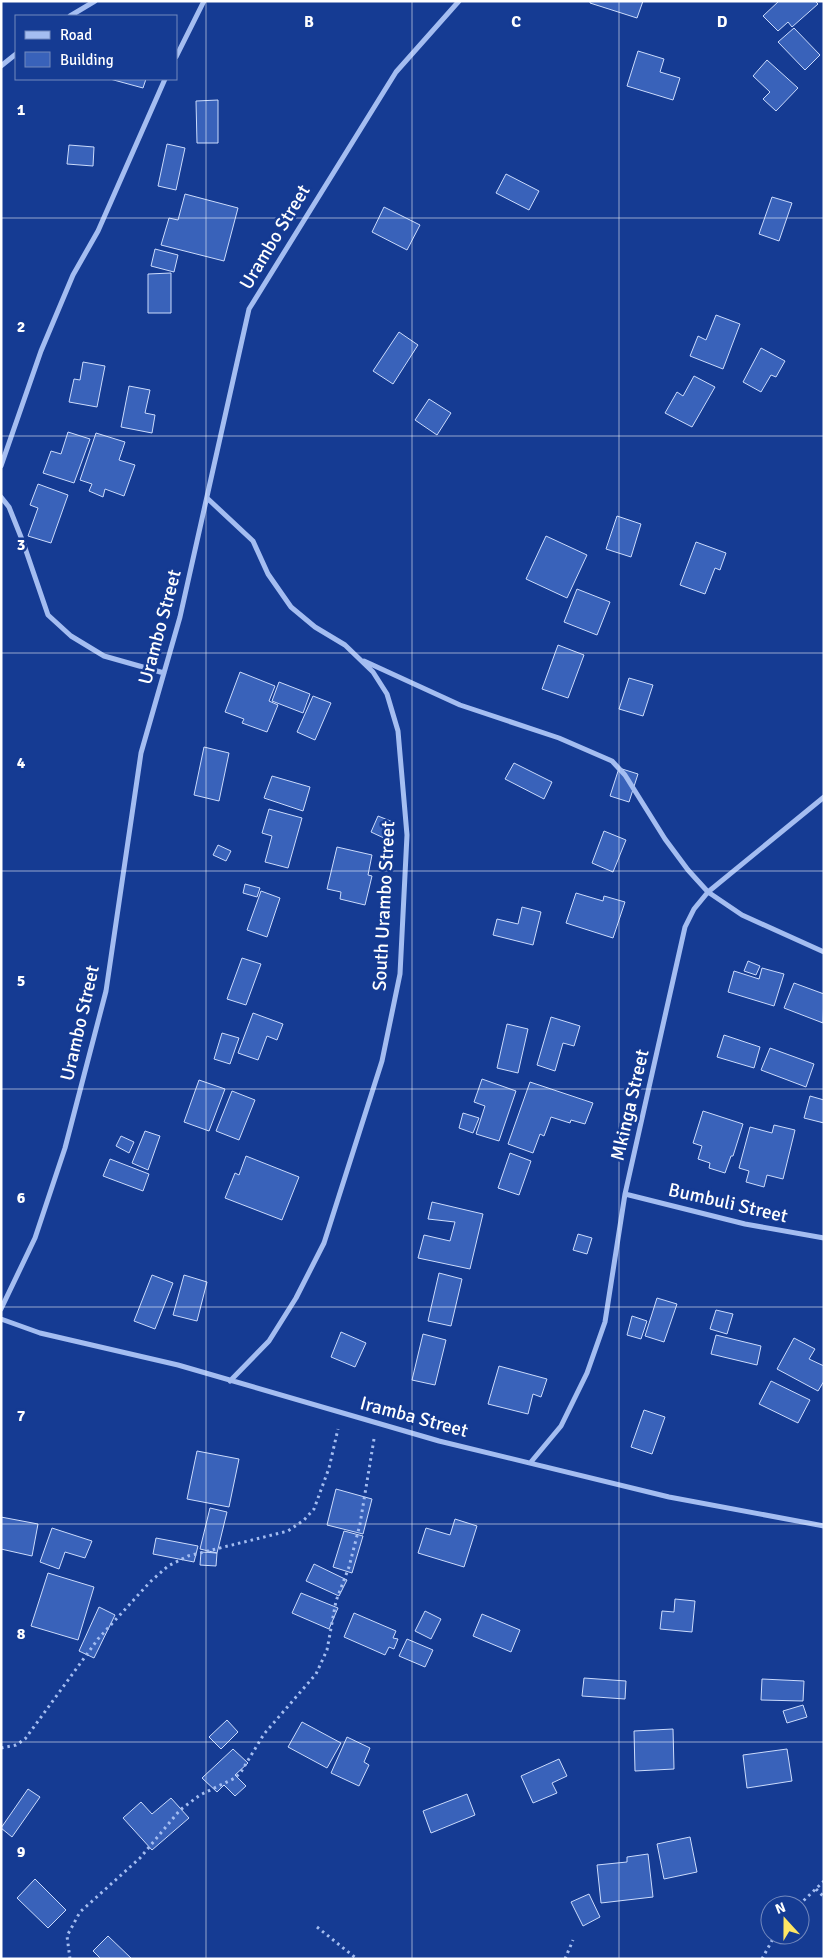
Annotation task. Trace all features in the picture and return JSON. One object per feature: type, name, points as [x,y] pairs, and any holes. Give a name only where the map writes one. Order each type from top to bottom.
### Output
[{"type":"street","points":[[72,15],[95,1]]},
{"type":"street","points":[[178,53],[204,1]]},
{"type":"street","name":"Urambo Street","points":[[1,1309],[35,1238],[65,1148],[106,991],[141,753],[180,616],[249,309],[330,175],[396,72],[459,1]]},
{"type":"street","points":[[1,66],[15,55]]},
{"type":"street","points":[[1,466],[41,350],[73,276],[98,231],[165,80]]},
{"type":"street","points":[[1,496],[9,507],[23,542],[48,615],[70,636],[104,656],[164,673]]},
{"type":"street","name":"South Urambo Street","points":[[207,498],[253,541],[268,574],[290,607],[345,645],[373,672],[387,694],[398,730],[407,834],[400,974],[382,1061],[324,1243],[296,1298],[269,1341],[230,1381]]},
{"type":"street","points":[[358,658],[460,704],[559,738],[612,761],[625,775],[665,839],[688,870],[708,892],[742,915],[824,952]]},
{"type":"street","name":"Mkinga Street","points":[[531,1462],[561,1426],[590,1364],[605,1322],[625,1194],[685,927],[694,909],[708,892],[824,797]]},
{"type":"street","name":"Bumbuli Street","points":[[625,1194],[745,1224],[824,1238]]},
{"type":"street","name":"Iramba Street","points":[[1,1318],[40,1333],[178,1365],[376,1423],[669,1497],[824,1526]]},
{"type":"path","points":[[1,1748],[16,1745],[24,1739],[98,1639],[150,1582],[168,1566],[188,1556],[288,1531],[304,1520],[314,1509],[329,1468],[342,1414]]},
{"type":"path","points":[[70,1959],[67,1936],[80,1912],[140,1858],[180,1810],[200,1795],[235,1778],[242,1772],[264,1734],[316,1674],[327,1650],[336,1601],[360,1524],[371,1468],[376,1423]]},
{"type":"path","points":[[810,1895],[824,1881]]},
{"type":"path","points":[[816,1889],[824,1897]]},
{"type":"path","points":[[317,1927],[357,1959]]},
{"type":"path","points":[[565,1959],[572,1940]]},
{"type":"path","points":[[762,1959],[770,1945]]},
{"type":"building","points":[[590,1],[643,1],[637,18],[590,3]]},
{"type":"building","points":[[779,1],[815,1],[818,4],[792,27],[788,22],[778,31],[763,16]]},
{"type":"building","points":[[794,28],[820,55],[805,70],[778,42]]},
{"type":"building","points":[[638,51],[664,59],[660,72],[680,78],[673,100],[627,86]]},
{"type":"building","points":[[767,60],[798,88],[776,111],[763,99],[770,92],[753,76]]},
{"type":"building","points":[[114,80],[146,80],[143,88]]},
{"type":"building","points":[[218,100],[218,143],[197,143],[196,101]]},
{"type":"building","points":[[167,144],[185,148],[176,190],[158,186]]},
{"type":"building","points":[[69,145],[94,147],[93,166],[67,164]]},
{"type":"building","points":[[506,174],[539,191],[529,210],[496,193]]},
{"type":"building","points":[[185,194],[238,208],[224,261],[161,245],[169,218],[178,220]]},
{"type":"building","points":[[772,197],[792,203],[779,241],[759,234]]},
{"type":"building","points":[[384,207],[420,225],[407,250],[372,232]]},
{"type":"building","points":[[155,249],[178,255],[174,272],[151,266]]},
{"type":"building","points":[[171,273],[171,313],[148,313],[148,274]]},
{"type":"building","points":[[716,315],[740,324],[723,369],[690,356],[698,336],[706,340]]},
{"type":"building","points":[[399,332],[418,345],[393,384],[373,371]]},
{"type":"building","points":[[761,348],[785,361],[776,377],[771,375],[761,392],[743,382]]},
{"type":"building","points":[[83,362],[105,366],[97,407],[69,402],[74,379],[80,380]]},
{"type":"building","points":[[694,376],[715,387],[692,427],[665,413],[677,392],[683,396]]},
{"type":"building","points":[[129,386],[150,390],[145,413],[155,415],[152,433],[121,427]]},
{"type":"building","points":[[429,399],[451,413],[437,435],[415,420]]},
{"type":"building","points":[[68,432],[90,439],[74,483],[43,473],[51,451],[61,454]]},
{"type":"building","points":[[96,433],[125,442],[119,460],[135,465],[124,496],[105,489],[103,497],[89,491],[92,484],[80,480]]},
{"type":"building","points":[[38,484],[68,495],[51,543],[28,536],[38,508],[30,505]]},
{"type":"building","points":[[617,516],[641,524],[631,557],[606,549]]},
{"type":"building","points":[[546,536],[587,555],[567,598],[526,579]]},
{"type":"building","points":[[696,542],[726,553],[720,570],[715,568],[705,594],[680,585]]},
{"type":"building","points":[[577,589],[610,602],[597,635],[564,622]]},
{"type":"building","points":[[558,645],[584,655],[568,698],[542,689]]},
{"type":"building","points":[[240,672],[275,686],[269,701],[278,705],[267,732],[242,723],[244,719],[225,712]]},
{"type":"building","points":[[629,678],[653,685],[643,716],[619,709]]},
{"type":"building","points":[[279,682],[310,694],[303,713],[272,701]]},
{"type":"building","points":[[313,696],[331,703],[315,740],[297,732]]},
{"type":"building","points":[[204,747],[229,753],[219,801],[194,795]]},
{"type":"building","points":[[514,763],[552,782],[544,799],[505,779]]},
{"type":"building","points":[[619,768],[638,774],[629,802],[610,796]]},
{"type":"building","points":[[272,776],[310,787],[303,811],[264,798]]},
{"type":"building","points":[[269,809],[302,818],[288,868],[265,862],[272,836],[262,833]]},
{"type":"building","points":[[378,816],[393,822],[386,839],[371,832]]},
{"type":"building","points":[[604,831],[626,840],[613,872],[592,863]]},
{"type":"building","points":[[218,845],[231,851],[226,861],[213,855]]},
{"type":"building","points":[[337,847],[372,855],[368,875],[372,876],[365,905],[340,899],[341,892],[327,889]]},
{"type":"building","points":[[245,884],[260,888],[257,897],[243,893]]},
{"type":"building","points":[[261,891],[280,898],[267,937],[247,930]]},
{"type":"building","points":[[576,893],[603,901],[604,896],[625,902],[613,938],[566,923]]},
{"type":"building","points":[[522,907],[541,912],[533,945],[493,935],[497,919],[518,924]]},
{"type":"building","points":[[242,958],[261,964],[246,1005],[227,999]]},
{"type":"building","points":[[748,961],[760,966],[756,975],[744,971]]},
{"type":"building","points":[[762,968],[784,974],[774,1006],[728,992],[734,971],[759,979]]},
{"type":"building","points":[[794,983],[824,994],[823,1023],[784,1008]]},
{"type":"building","points":[[253,1013],[283,1024],[277,1040],[267,1036],[258,1060],[238,1053]]},
{"type":"building","points":[[551,1017],[580,1026],[574,1046],[563,1043],[555,1071],[537,1065]]},
{"type":"building","points":[[507,1024],[528,1029],[518,1073],[497,1068]]},
{"type":"building","points":[[222,1033],[239,1038],[230,1064],[214,1059]]},
{"type":"building","points":[[724,1035],[760,1047],[754,1068],[717,1057]]},
{"type":"building","points":[[770,1048],[814,1064],[806,1087],[761,1070]]},
{"type":"building","points":[[482,1079],[516,1091],[499,1141],[476,1134],[485,1106],[474,1102]]},
{"type":"building","points":[[199,1080],[225,1089],[209,1131],[184,1122]]},
{"type":"building","points":[[530,1082],[593,1103],[585,1124],[571,1120],[570,1123],[551,1117],[544,1136],[540,1134],[533,1153],[508,1144]]},
{"type":"building","points":[[232,1091],[255,1100],[239,1140],[216,1131]]},
{"type":"building","points":[[810,1096],[824,1100],[824,1123],[804,1118]]},
{"type":"building","points":[[703,1111],[743,1124],[733,1156],[731,1156],[725,1173],[709,1168],[710,1163],[698,1159],[702,1146],[693,1143]]},
{"type":"building","points":[[463,1113],[479,1118],[473,1133],[459,1128]]},
{"type":"building","points":[[774,1125],[795,1130],[783,1179],[767,1175],[764,1187],[746,1182],[749,1171],[739,1168],[750,1127],[772,1133]]},
{"type":"building","points":[[145,1131],[160,1136],[148,1170],[132,1163]]},
{"type":"building","points":[[121,1136],[134,1142],[129,1153],[116,1146]]},
{"type":"building","points":[[510,1153],[531,1161],[519,1195],[498,1188]]},
{"type":"building","points":[[246,1156],[299,1177],[282,1220],[225,1198],[235,1173],[239,1175]]},
{"type":"building","points":[[110,1159],[149,1174],[143,1191],[103,1176]]},
{"type":"building","points":[[432,1202],[483,1214],[470,1269],[418,1258],[424,1235],[450,1241],[455,1222],[428,1219]]},
{"type":"building","points":[[578,1234],[592,1238],[587,1254],[573,1250]]},
{"type":"building","points":[[439,1273],[462,1279],[451,1326],[428,1321]]},
{"type":"building","points":[[152,1275],[173,1283],[155,1329],[134,1321]]},
{"type":"building","points":[[184,1275],[207,1282],[197,1321],[173,1315]]},
{"type":"building","points":[[657,1298],[677,1304],[664,1342],[645,1336]]},
{"type":"building","points":[[716,1310],[733,1314],[727,1334],[710,1329]]},
{"type":"building","points":[[632,1316],[647,1321],[641,1339],[627,1335]]},
{"type":"building","points":[[341,1332],[366,1343],[355,1367],[331,1357]]},
{"type":"building","points":[[423,1334],[446,1340],[435,1385],[412,1380]]},
{"type":"building","points":[[716,1335],[761,1346],[757,1365],[711,1354]]},
{"type":"building","points":[[794,1338],[815,1349],[809,1359],[824,1366],[824,1381],[818,1391],[777,1369]]},
{"type":"building","points":[[499,1366],[547,1379],[541,1397],[533,1394],[528,1414],[488,1404]]},
{"type":"building","points":[[771,1381],[810,1400],[798,1423],[759,1404]]},
{"type":"building","points":[[644,1410],[665,1417],[652,1454],[631,1447]]},
{"type":"building","points":[[197,1451],[239,1459],[229,1507],[187,1499]]},
{"type":"building","points":[[336,1489],[372,1499],[363,1534],[327,1525]]},
{"type":"building","points":[[210,1508],[227,1512],[217,1553],[200,1549]]},
{"type":"building","points":[[1,1517],[38,1524],[32,1556],[1,1549]]},
{"type":"building","points":[[455,1519],[477,1526],[464,1567],[418,1553],[426,1528],[450,1535]]},
{"type":"building","points":[[52,1528],[92,1541],[85,1558],[65,1552],[59,1569],[40,1562]]},
{"type":"building","points":[[344,1531],[363,1536],[352,1573],[333,1567]]},
{"type":"building","points":[[156,1538],[198,1546],[194,1562],[153,1554]]},
{"type":"building","points":[[201,1552],[217,1553],[216,1566],[200,1565]]},
{"type":"building","points":[[314,1564],[347,1580],[339,1596],[306,1581]]},
{"type":"building","points":[[48,1573],[94,1587],[78,1640],[31,1626]]},
{"type":"building","points":[[301,1593],[338,1608],[329,1629],[292,1613]]},
{"type":"building","points":[[675,1599],[695,1601],[692,1632],[660,1629],[662,1611],[674,1612]]},
{"type":"building","points":[[99,1607],[115,1615],[94,1658],[79,1651]]},
{"type":"building","points":[[425,1611],[441,1619],[431,1639],[415,1631]]},
{"type":"building","points":[[354,1613],[396,1631],[393,1638],[398,1639],[394,1649],[389,1647],[385,1655],[344,1637]]},
{"type":"building","points":[[482,1614],[520,1630],[511,1652],[473,1636]]},
{"type":"building","points":[[407,1639],[433,1650],[425,1667],[399,1656]]},
{"type":"building","points":[[584,1678],[626,1681],[625,1699],[582,1696]]},
{"type":"building","points":[[762,1679],[804,1681],[803,1701],[761,1700]]},
{"type":"building","points":[[803,1705],[807,1717],[787,1723],[783,1711]]},
{"type":"building","points":[[227,1720],[238,1732],[221,1749],[209,1737]]},
{"type":"building","points":[[302,1722],[341,1743],[327,1768],[288,1747]]},
{"type":"building","points":[[673,1729],[674,1769],[635,1771],[634,1731]]},
{"type":"building","points":[[347,1737],[370,1748],[364,1762],[369,1765],[359,1786],[331,1773]]},
{"type":"building","points":[[233,1749],[248,1763],[235,1775],[246,1786],[235,1796],[224,1785],[217,1792],[202,1778]]},
{"type":"building","points":[[787,1749],[792,1781],[747,1788],[743,1755]]},
{"type":"building","points":[[559,1759],[567,1776],[552,1783],[557,1793],[533,1803],[521,1776]]},
{"type":"building","points":[[28,1789],[40,1797],[12,1837],[1,1828]]},
{"type":"building","points":[[467,1794],[475,1815],[431,1833],[423,1811]]},
{"type":"building","points":[[171,1798],[189,1818],[152,1850],[123,1818],[141,1802],[152,1814]]},
{"type":"building","points":[[690,1837],[697,1872],[664,1879],[657,1844]]},
{"type":"building","points":[[648,1854],[653,1897],[601,1903],[597,1865],[627,1862],[627,1857]]},
{"type":"building","points":[[35,1879],[66,1910],[48,1928],[17,1898]]},
{"type":"building","points":[[589,1894],[600,1917],[583,1926],[571,1902]]},
{"type":"building","points":[[108,1936],[132,1959],[101,1959],[93,1951]]}]
